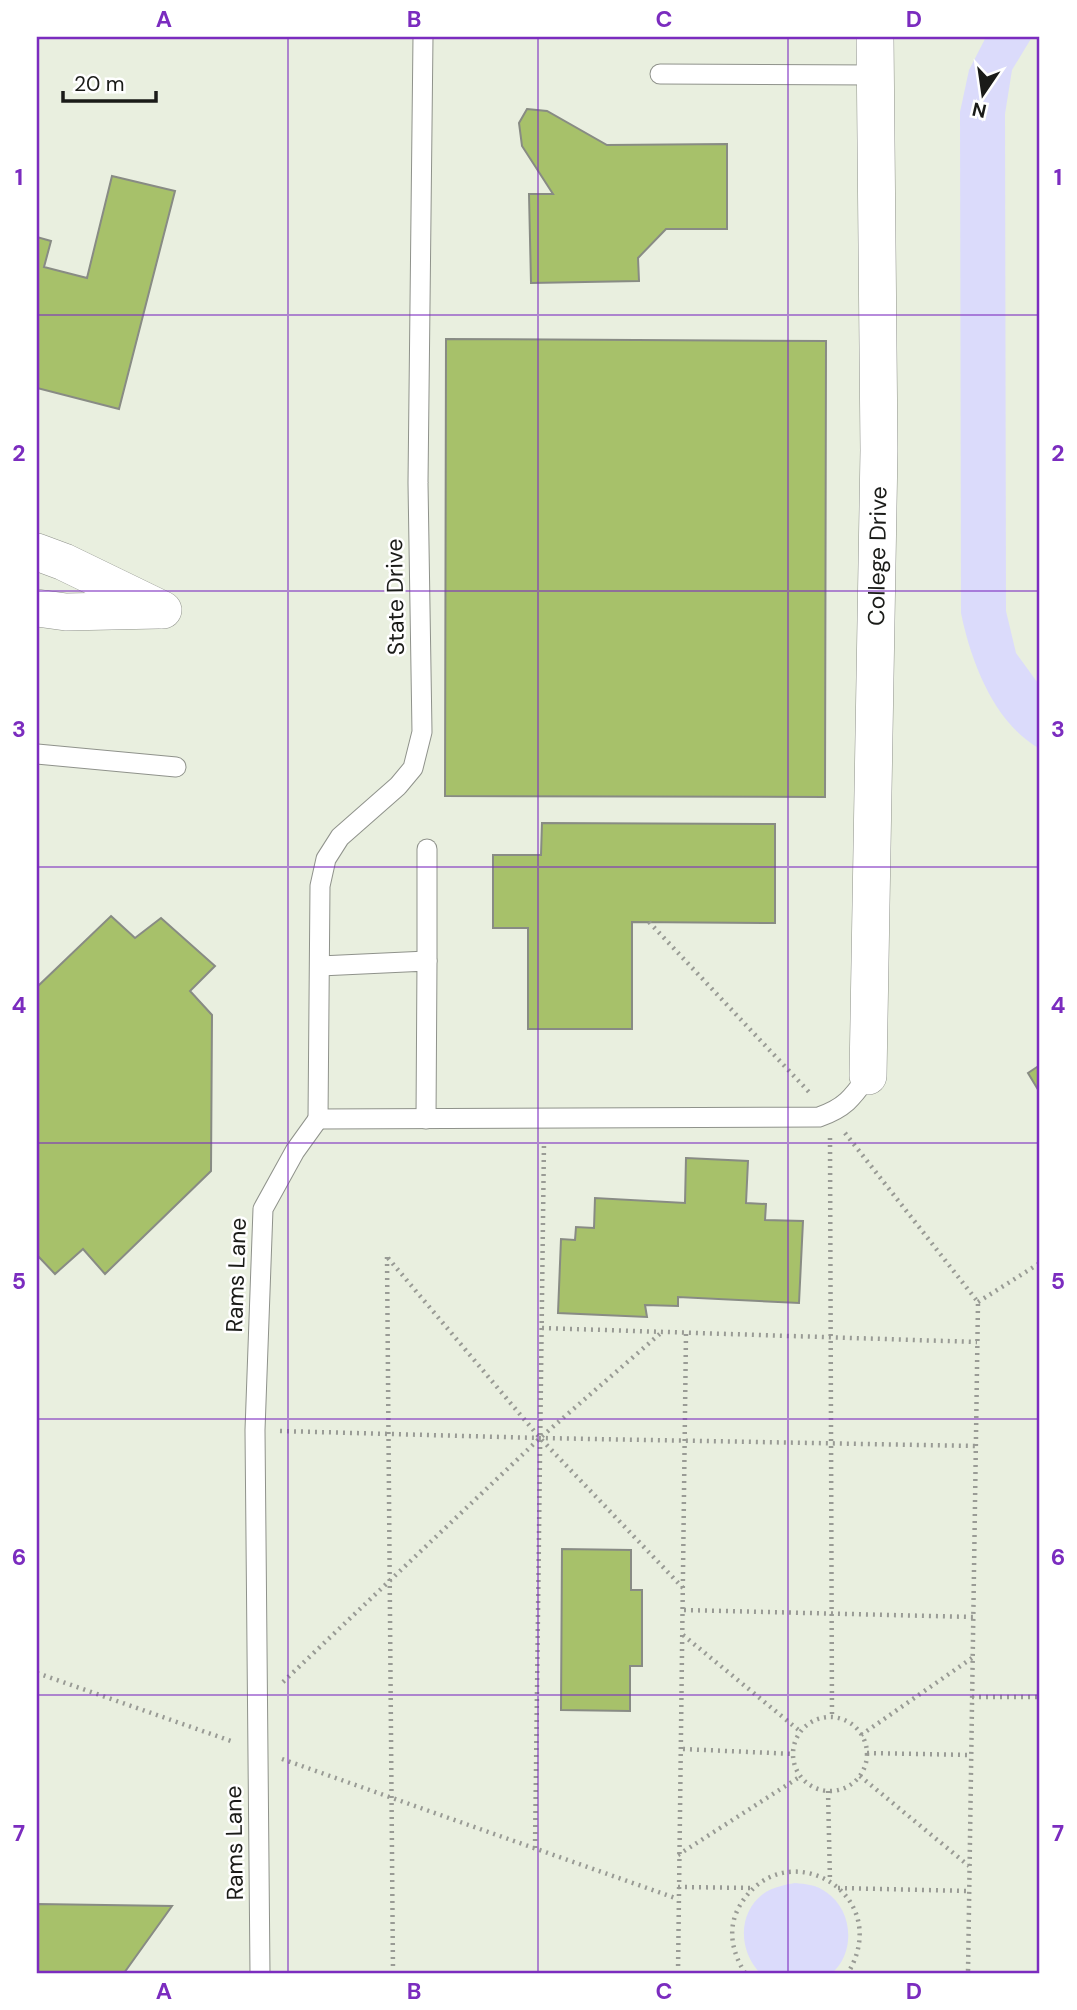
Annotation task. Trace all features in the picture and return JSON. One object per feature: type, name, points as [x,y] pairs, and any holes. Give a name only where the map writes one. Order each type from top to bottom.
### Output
[{"type":"street","name":"College Drive","points":[[868,1076],[879,461],[875,37]]},
{"type":"street","points":[[37,552],[64,562],[163,610],[66,612],[37,608]]},
{"type":"lane","name":"State Drive","points":[[318,1119],[320,886],[326,859],[340,836],[398,786],[413,768],[422,732],[418,483],[423,37]]},
{"type":"lane","points":[[660,74],[875,75]]},
{"type":"lane","points":[[37,754],[176,767]]},
{"type":"lane","points":[[426,1119],[427,849]]},
{"type":"lane","points":[[320,966],[427,961]]},
{"type":"lane","points":[[318,1119],[808,1117],[830,1113],[851,1100],[868,1076]]},
{"type":"lane","name":"Rams Lane","points":[[260,1973],[255,1430],[263,1209],[295,1151],[318,1119]]},
{"type":"path","points":[[649,922],[830,1113],[978,1302],[968,1973]]},
{"type":"path","points":[[830,1113],[832,1718]]},
{"type":"path","points":[[535,1848],[545,1118]]},
{"type":"path","points":[[393,1973],[387,1257],[540,1438],[684,1588]]},
{"type":"path","points":[[978,1302],[1040,1263]]},
{"type":"path","points":[[542,1328],[977,1342]]},
{"type":"path","points":[[257,1707],[540,1438],[663,1332]]},
{"type":"path","points":[[678,1973],[686,1333]]},
{"type":"path","points":[[255,1430],[976,1446]]},
{"type":"path","points":[[684,1610],[973,1617]]},
{"type":"path","points":[[683,1634],[801,1732]]},
{"type":"path","points":[[861,1735],[973,1657]]},
{"type":"path","points":[[37,1673],[678,1899]]},
{"type":"path","points":[[972,1697],[1040,1697]]},
{"type":"path","points":[[832,1718],[849,1723],[861,1735],[867,1753],[860,1776],[840,1790],[828,1791],[816,1788],[801,1776],[794,1761],[794,1754],[801,1732],[814,1721],[832,1718]]},
{"type":"path","points":[[682,1749],[794,1754]]},
{"type":"path","points":[[867,1753],[971,1755]]},
{"type":"path","points":[[678,1855],[801,1776]]},
{"type":"path","points":[[860,1776],[970,1866]]},
{"type":"path","points":[[828,1791],[830,1881]]},
{"type":"path","points":[[744,1973],[736,1958],[732,1936],[735,1914],[746,1895],[763,1881],[796,1871],[814,1874],[830,1881],[847,1896],[857,1916],[860,1938],[856,1959],[848,1973]]},
{"type":"path","points":[[678,1888],[754,1888]]},
{"type":"path","points":[[838,1888],[969,1891]]},
{"type":"shaded area","points":[[37,37],[1040,37],[1040,1973],[37,1973]]},
{"type":"shaded area","points":[[986,37],[1032,37],[1012,70],[1005,114],[1006,611],[1016,653],[1040,686],[1040,749],[1010,724],[987,690],[971,651],[961,613],[960,112],[969,70]]},
{"type":"shaded area","points":[[795,1883],[823,1890],[842,1909],[848,1943],[840,1964],[832,1973],[760,1973],[748,1954],[745,1922],[755,1902],[771,1890]]},
{"type":"building","points":[[527,109],[547,111],[607,145],[727,144],[727,229],[666,229],[638,258],[639,281],[531,283],[529,194],[553,194],[522,146],[519,123]]},
{"type":"building","points":[[112,176],[175,191],[119,409],[37,388],[37,237],[51,241],[44,267],[87,278]]},
{"type":"building","points":[[446,339],[826,341],[825,797],[445,796]]},
{"type":"building","points":[[542,823],[775,824],[775,923],[632,922],[632,1029],[528,1029],[528,928],[493,928],[493,855],[541,855]]},
{"type":"building","points":[[111,916],[135,938],[161,918],[215,966],[190,991],[212,1015],[211,1171],[105,1274],[83,1249],[55,1274],[37,1255],[37,987]]},
{"type":"building","points":[[1040,1065],[1040,1093],[1028,1073]]},
{"type":"building","points":[[686,1158],[748,1161],[746,1203],[766,1204],[765,1220],[803,1221],[799,1303],[678,1297],[678,1306],[645,1305],[647,1317],[558,1313],[561,1239],[575,1240],[576,1227],[594,1228],[595,1198],[685,1203]]},
{"type":"building","points":[[562,1549],[631,1550],[631,1590],[642,1590],[642,1666],[630,1666],[630,1711],[561,1710]]},
{"type":"building","points":[[37,1904],[172,1906],[124,1973],[37,1973]]}]
